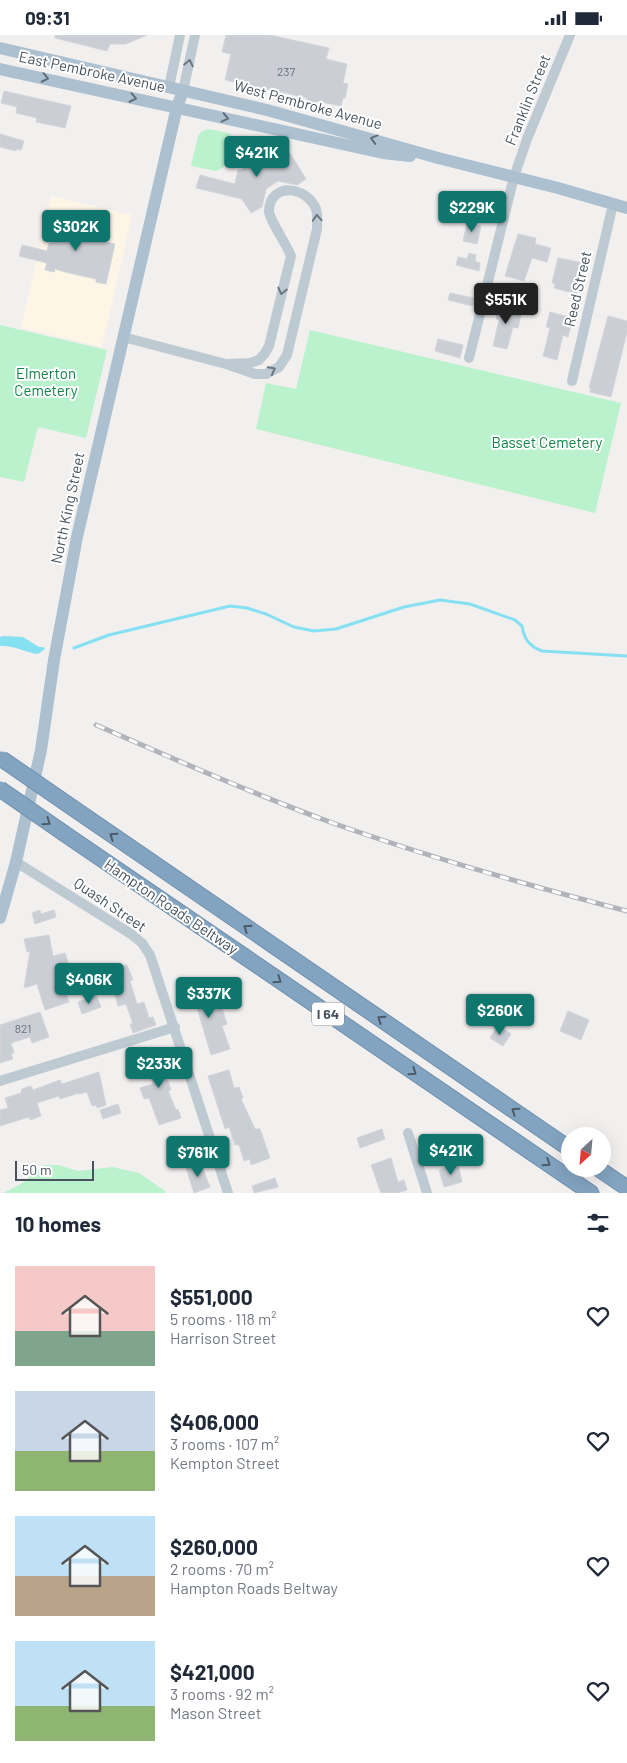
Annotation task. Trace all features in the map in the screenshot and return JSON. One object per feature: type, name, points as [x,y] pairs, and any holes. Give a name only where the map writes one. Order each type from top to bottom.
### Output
[{"type":"highway","name":"Hampton Roads Beltway","points":[[1,759],[561,1143]]},
{"type":"highway","name":"Hampton Roads Beltway","points":[[0,789],[591,1193]]},
{"type":"highway","points":[[611,1177],[627,1187]]},
{"type":"main road","name":"East Pembroke Avenue","points":[[0,48],[168,87]]},
{"type":"main road","name":"East Pembroke Avenue","points":[[0,69],[177,107]]},
{"type":"main road","name":"West Pembroke Avenue","points":[[168,87],[267,110],[627,208]]},
{"type":"main road","points":[[168,87],[177,107]]},
{"type":"main road","name":"North King Street","points":[[0,918],[16,862],[41,750],[56,651],[77,537],[177,107],[183,91]]},
{"type":"main road","name":"West Pembroke Avenue","points":[[177,107],[383,153],[438,158]]},
{"type":"street","points":[[168,87],[180,35]]},
{"type":"street","name":"North King Street","points":[[183,91],[195,35]]},
{"type":"street","name":"Franklin Street","points":[[469,358],[514,177],[527,139],[570,35]]},
{"type":"street","points":[[123,337],[226,364],[255,374],[266,374],[279,367],[287,355],[317,229],[317,211],[310,199],[298,191],[289,190],[278,193],[273,199],[269,210],[270,217],[287,245],[291,256],[269,346],[259,360],[250,363],[226,364]]},
{"type":"street","name":"Reed Street","points":[[572,381],[613,204]]},
{"type":"street","name":"Quash Street","points":[[16,862],[120,926],[142,943],[155,968],[228,1193]]},
{"type":"street","points":[[0,1081],[175,1027]]},
{"type":"street","points":[[408,1133],[427,1193]]},
{"type":"shaded area","points":[[51,196],[132,215],[102,347],[21,328]]},
{"type":"green space","points":[[208,129],[229,133],[236,142],[230,160],[216,171],[191,166],[198,136],[201,132]]},
{"type":"green space","name":"Elmerton Cemetery","points":[[0,325],[107,350],[86,438],[38,427],[24,482],[0,477]]},
{"type":"green space","name":"Basset Cemetery","points":[[310,330],[621,403],[595,513],[256,429],[266,383],[296,389]]},
{"type":"green space","points":[[44,1165],[59,1165],[78,1171],[112,1167],[139,1173],[166,1193],[3,1193],[21,1184]]},
{"type":"water","points":[[0,637],[23,637],[45,649],[38,654],[0,646]]},
{"type":"building","points":[[55,35],[147,35],[126,44],[110,44],[107,51],[55,38]]},
{"type":"building","points":[[226,35],[270,35],[329,48],[326,59],[347,64],[343,83],[348,84],[341,106],[317,101],[316,103],[306,101],[307,98],[268,89],[267,92],[257,89],[257,87],[225,80],[231,54],[222,52]]},
{"type":"building","points":[[4,91],[71,106],[65,128],[36,122],[37,118],[16,113],[17,107],[1,103]]},
{"type":"building","points":[[0,134],[24,141],[21,150],[16,149],[16,151],[0,147]]},
{"type":"building","points":[[272,149],[290,153],[306,179],[297,185],[278,181],[266,189],[262,207],[251,213],[242,199],[196,188],[200,175],[235,184],[238,170],[242,170],[251,156],[258,152]]},
{"type":"building","points":[[74,218],[101,224],[97,240],[115,244],[106,284],[96,282],[96,279],[55,269],[54,272],[45,270],[47,263],[19,256],[22,245],[47,251],[55,226],[71,229]]},
{"type":"building","points":[[467,223],[481,226],[477,244],[463,241]]},
{"type":"building","points":[[518,234],[536,238],[535,244],[551,248],[547,262],[532,258],[524,281],[505,276]]},
{"type":"building","points":[[469,253],[476,255],[475,261],[480,263],[479,271],[456,265],[458,257],[467,259]]},
{"type":"building","points":[[558,258],[584,263],[577,294],[554,288],[555,284],[552,283]]},
{"type":"building","points":[[450,293],[474,298],[473,306],[448,300]]},
{"type":"building","points":[[499,304],[516,308],[515,312],[521,314],[518,328],[513,327],[507,349],[493,346],[499,320],[496,319]]},
{"type":"building","points":[[550,312],[569,317],[568,320],[572,321],[568,337],[563,335],[557,360],[543,356],[550,328],[546,327]]},
{"type":"building","points":[[608,316],[627,321],[627,332],[611,397],[590,392],[591,388],[589,388]]},
{"type":"building","points":[[438,339],[463,345],[460,358],[435,351]]},
{"type":"building","points":[[40,910],[41,914],[54,910],[56,917],[35,924],[32,913]]},
{"type":"building","points":[[49,935],[53,956],[65,953],[69,965],[58,968],[69,1002],[45,1010],[37,984],[24,988],[30,951],[27,952],[24,939]]},
{"type":"building","points":[[127,965],[133,980],[130,981],[137,1004],[144,1002],[149,1018],[153,1017],[156,1025],[133,1033],[130,1024],[133,1024],[126,1004],[118,1006],[109,971]]},
{"type":"building","points":[[197,981],[205,1006],[220,1002],[227,1024],[222,1026],[230,1049],[211,1055],[195,1001],[189,1003],[183,985]]},
{"type":"building","points":[[96,995],[101,1007],[82,1014],[78,1002]]},
{"type":"building","points":[[568,1011],[589,1020],[581,1040],[560,1031]]},
{"type":"building","points":[[40,1012],[49,1037],[32,1043],[30,1037],[11,1043],[14,1053],[11,1054],[13,1059],[0,1063],[0,1025]]},
{"type":"building","points":[[498,1025],[511,1034],[503,1046],[490,1038]]},
{"type":"building","points":[[160,1048],[162,1055],[159,1056],[171,1090],[168,1091],[181,1118],[159,1125],[149,1098],[144,1099],[140,1088],[153,1084],[146,1059],[142,1061],[140,1053]]},
{"type":"building","points":[[229,1070],[234,1088],[239,1087],[243,1098],[241,1099],[255,1129],[260,1129],[270,1158],[251,1165],[250,1159],[244,1161],[239,1145],[235,1145],[229,1127],[225,1129],[208,1076]]},
{"type":"building","points":[[99,1072],[106,1105],[97,1108],[96,1105],[92,1106],[87,1092],[60,1099],[59,1096],[37,1103],[41,1116],[30,1120],[29,1117],[0,1126],[0,1110],[8,1108],[5,1098],[21,1093],[22,1089],[31,1086],[33,1090],[60,1080],[62,1084]]},
{"type":"building","points":[[118,1104],[121,1113],[103,1119],[100,1110]]},
{"type":"building","points":[[382,1129],[385,1139],[360,1148],[357,1138]]},
{"type":"building","points":[[391,1158],[398,1182],[404,1180],[407,1190],[397,1193],[381,1193],[371,1165]]},
{"type":"building","points":[[201,1164],[210,1187],[194,1193],[186,1168]]},
{"type":"building","points":[[458,1164],[462,1182],[444,1187],[439,1170]]},
{"type":"building","points":[[275,1178],[278,1187],[254,1193],[252,1186]]},
{"type":"waterway","points":[[74,648],[109,635],[230,606],[247,608],[266,614],[294,627],[314,631],[336,629],[404,607],[440,600],[470,604],[515,620],[522,626],[528,641],[542,651],[627,656]]},
{"type":"railway","points":[[96,725],[242,788],[367,835],[477,870],[627,911]]}]
